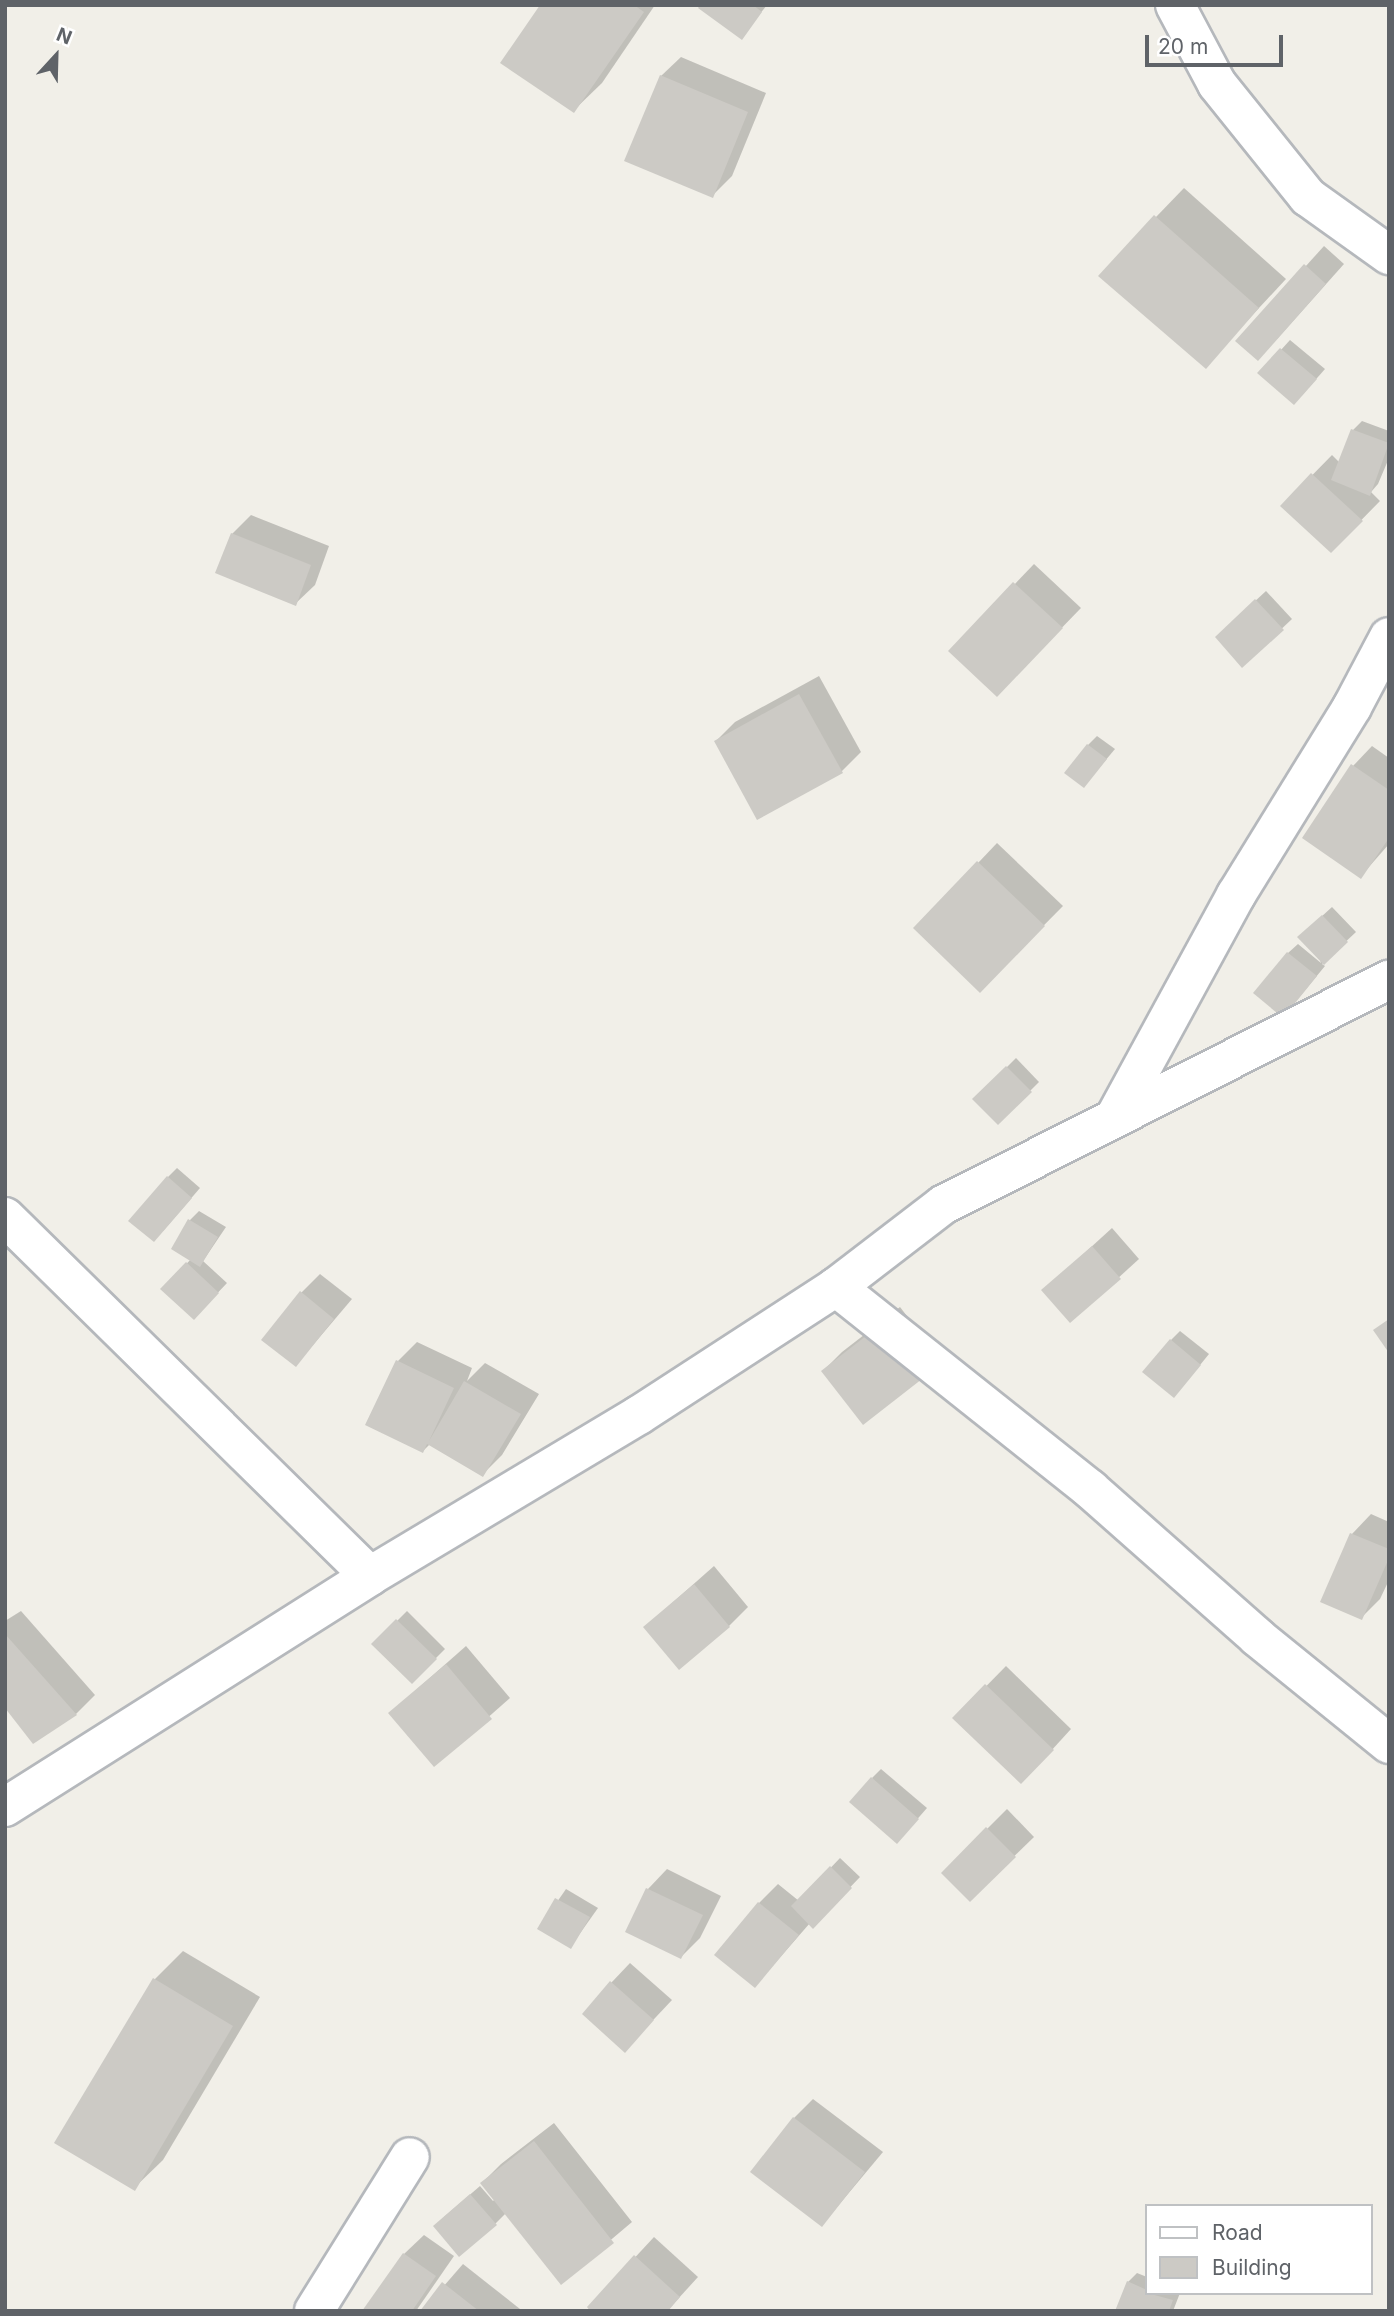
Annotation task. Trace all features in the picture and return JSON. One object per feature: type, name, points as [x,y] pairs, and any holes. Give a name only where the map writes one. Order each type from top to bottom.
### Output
[{"type":"street","points":[[1175,5],[1217,84],[1308,197],[1389,255]]},
{"type":"street","points":[[1115,1117],[1236,895],[1352,707],[1389,636]]},
{"type":"street","points":[[5,1807],[370,1576],[639,1415],[836,1287],[943,1205],[1389,980]]},
{"type":"street","points":[[5,1217],[370,1576]]},
{"type":"street","points":[[836,1287],[1090,1489],[1257,1637],[1389,1744]]},
{"type":"street","points":[[314,2311],[410,2157]]},
{"type":"building","points":[[540,5],[634,5],[644,12],[574,113],[500,63]]},
{"type":"building","points":[[700,5],[753,5],[762,12],[742,40],[698,8]]},
{"type":"building","points":[[660,75],[748,112],[713,198],[624,161]]},
{"type":"building","points":[[1154,215],[1259,308],[1206,369],[1098,276]]},
{"type":"building","points":[[1304,264],[1326,284],[1258,361],[1235,341]]},
{"type":"building","points":[[1280,348],[1317,379],[1294,405],[1257,373]]},
{"type":"building","points":[[1351,429],[1389,443],[1370,496],[1331,480]]},
{"type":"building","points":[[1311,473],[1363,521],[1331,553],[1280,506]]},
{"type":"building","points":[[231,533],[311,565],[296,606],[215,573]]},
{"type":"building","points":[[1013,582],[1063,628],[997,697],[948,651]]},
{"type":"building","points":[[1255,599],[1284,630],[1242,668],[1215,637]]},
{"type":"building","points":[[799,694],[843,773],[757,820],[714,741]]},
{"type":"building","points":[[1087,744],[1107,759],[1084,788],[1064,773]]},
{"type":"building","points":[[1351,764],[1389,790],[1389,838],[1361,879],[1302,838]]},
{"type":"building","points":[[977,861],[1045,926],[980,993],[913,928]]},
{"type":"building","points":[[1322,915],[1348,942],[1324,965],[1297,937]]},
{"type":"building","points":[[1287,952],[1317,976],[1283,1018],[1253,993]]},
{"type":"building","points":[[1006,1066],[1032,1092],[998,1125],[972,1099]]},
{"type":"building","points":[[167,1176],[192,1198],[154,1242],[128,1221]]},
{"type":"building","points":[[188,1219],[218,1237],[200,1267],[171,1249]]},
{"type":"building","points":[[1092,1246],[1121,1279],[1070,1323],[1041,1290]]},
{"type":"building","points":[[186,1262],[219,1293],[194,1320],[160,1289]]},
{"type":"building","points":[[300,1291],[334,1319],[296,1367],[261,1340]]},
{"type":"building","points":[[1389,1319],[1389,1353],[1373,1330]]},
{"type":"building","points":[[880,1325],[922,1379],[863,1425],[821,1371]]},
{"type":"building","points":[[1170,1339],[1201,1365],[1174,1398],[1142,1372]]},
{"type":"building","points":[[396,1360],[454,1388],[429,1441],[464,1381],[521,1414],[483,1477],[427,1444],[423,1453],[365,1425]]},
{"type":"building","points":[[1350,1533],[1389,1549],[1389,1558],[1362,1620],[1320,1602]]},
{"type":"building","points":[[694,1584],[730,1627],[679,1670],[643,1627]]},
{"type":"building","points":[[396,1619],[437,1659],[412,1684],[371,1644]]},
{"type":"building","points":[[5,1634],[77,1715],[33,1744],[5,1708]]},
{"type":"building","points":[[446,1664],[492,1719],[434,1767],[388,1713]]},
{"type":"building","points":[[985,1684],[1054,1750],[1021,1784],[952,1718]]},
{"type":"building","points":[[871,1777],[919,1819],[897,1844],[849,1802]]},
{"type":"building","points":[[986,1827],[1016,1857],[970,1902],[941,1873]]},
{"type":"building","points":[[830,1866],[852,1888],[813,1929],[791,1906]]},
{"type":"building","points":[[646,1888],[703,1915],[681,1959],[625,1932]]},
{"type":"building","points":[[555,1898],[590,1917],[571,1949],[537,1929]]},
{"type":"building","points":[[758,1902],[799,1935],[755,1988],[714,1955]]},
{"type":"building","points":[[153,1978],[233,2026],[135,2191],[54,2143]]},
{"type":"building","points":[[610,1981],[654,2020],[625,2053],[582,2014]]},
{"type":"building","points":[[793,2117],[865,2172],[822,2227],[750,2172]]},
{"type":"building","points":[[534,2141],[614,2243],[561,2285],[480,2183]]},
{"type":"building","points":[[470,2194],[497,2225],[459,2257],[433,2226]]},
{"type":"building","points":[[403,2253],[436,2276],[412,2311],[362,2311]]},
{"type":"building","points":[[634,2255],[680,2297],[668,2311],[590,2311],[587,2307]]},
{"type":"building","points":[[1127,2281],[1146,2290],[1146,2295],[1173,2300],[1169,2311],[1115,2311]]},
{"type":"building","points":[[442,2282],[479,2311],[420,2311]]}]
